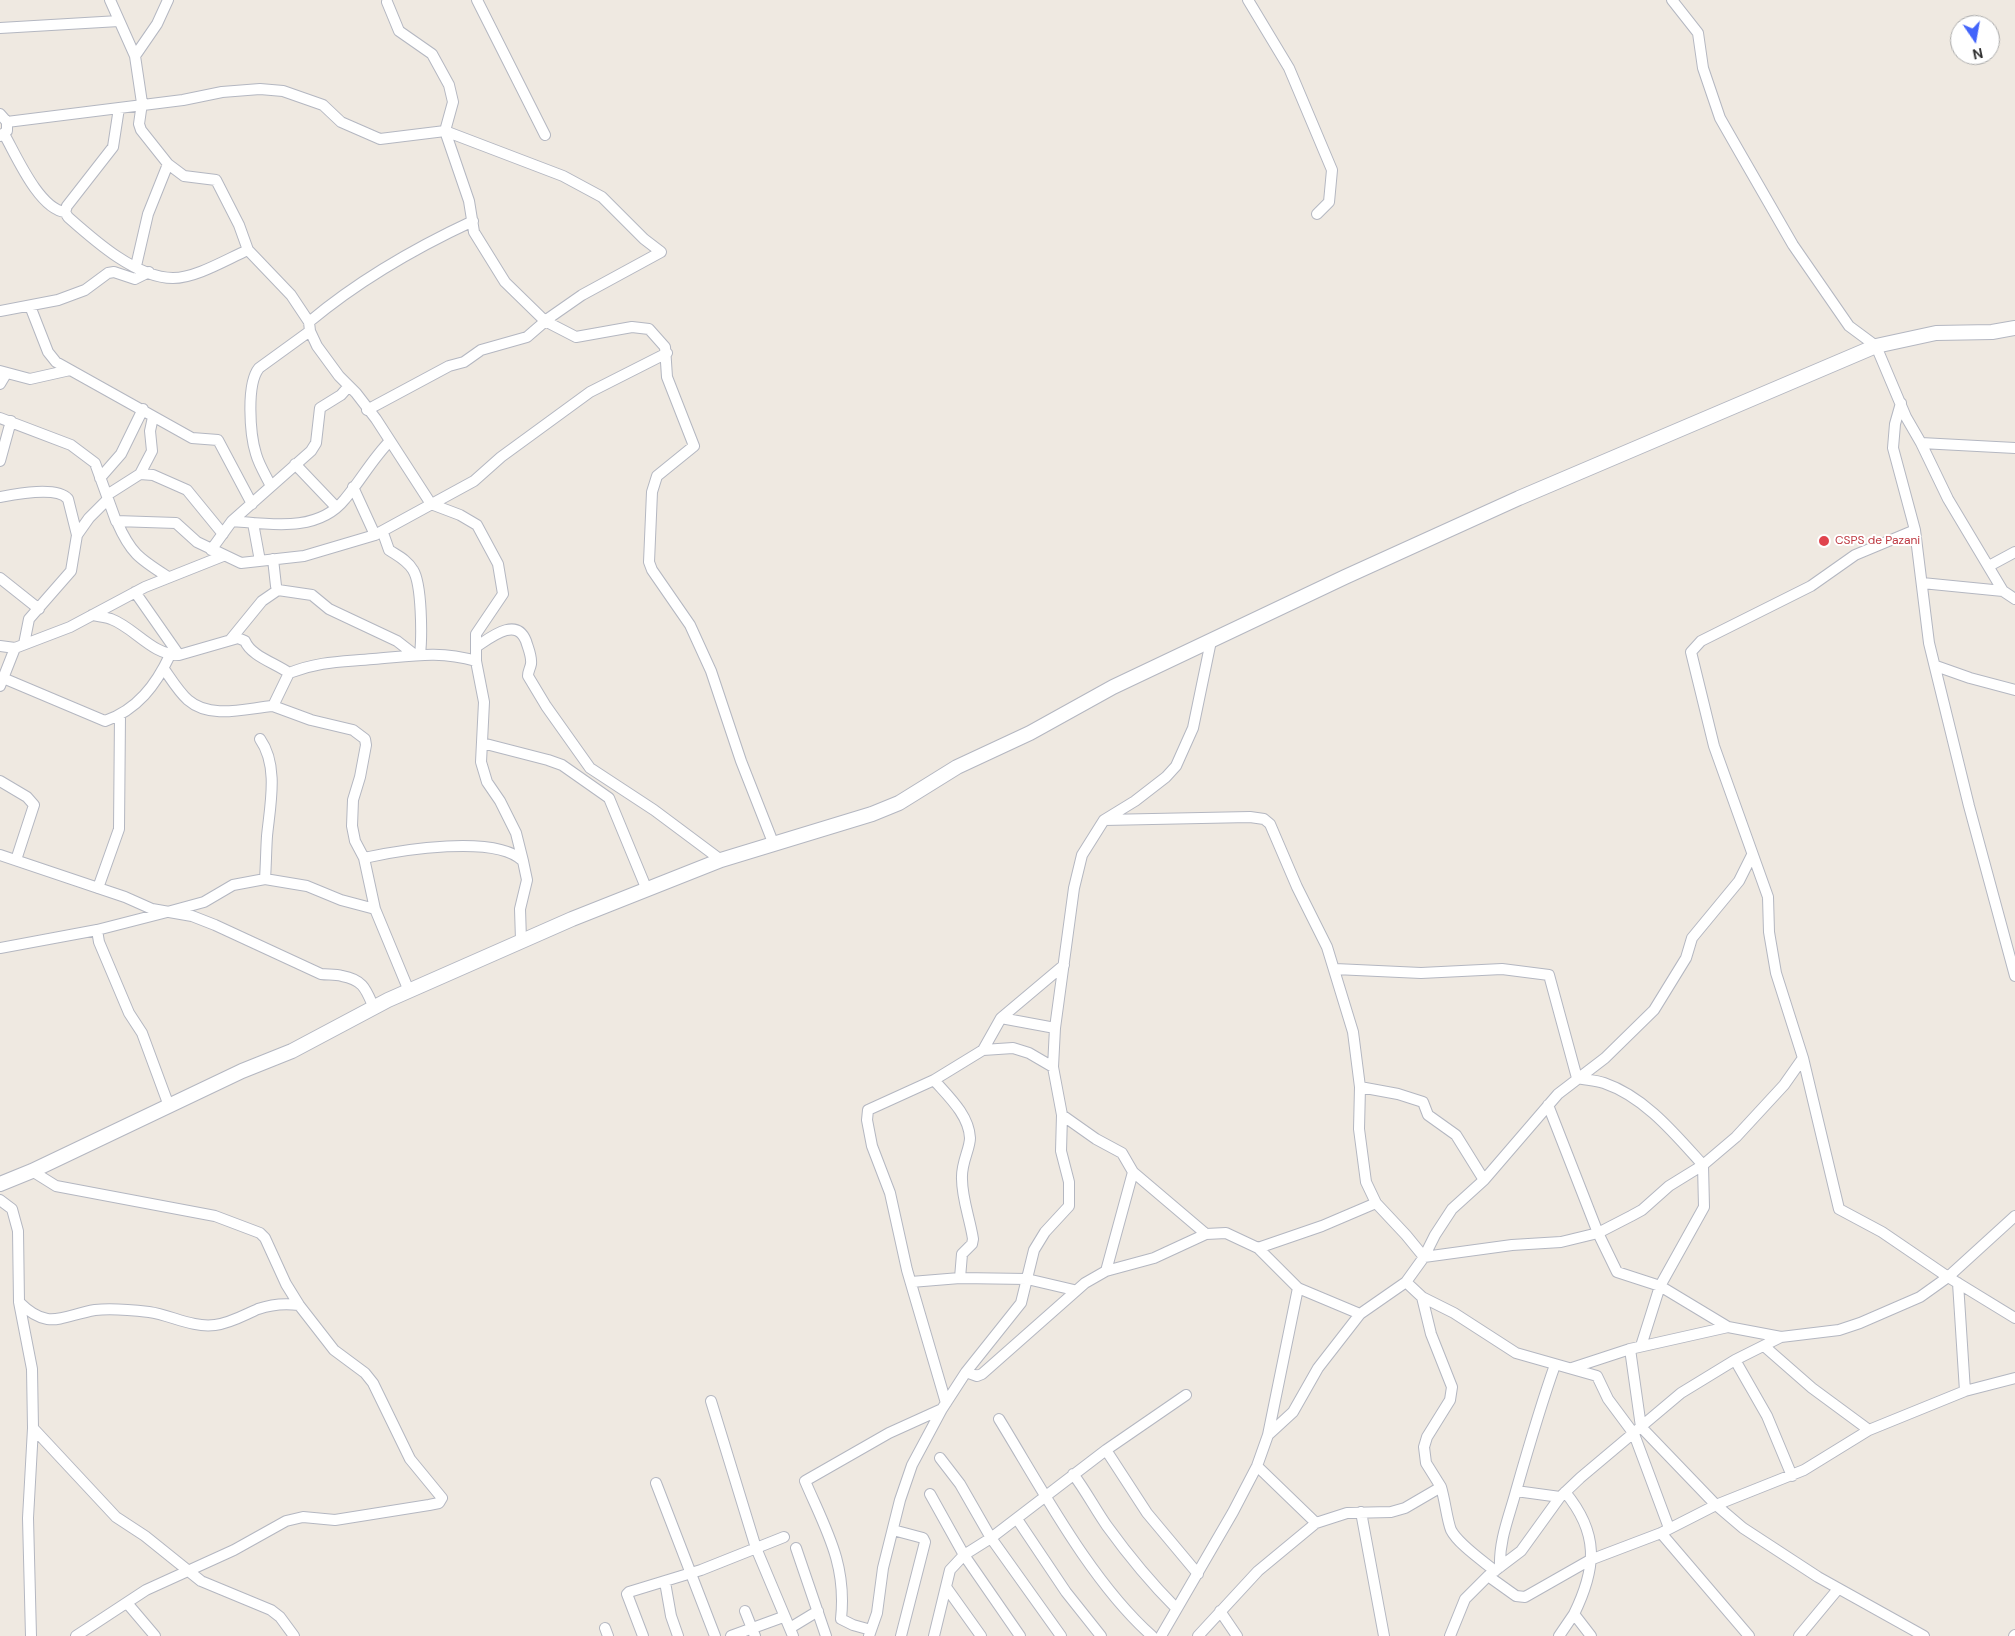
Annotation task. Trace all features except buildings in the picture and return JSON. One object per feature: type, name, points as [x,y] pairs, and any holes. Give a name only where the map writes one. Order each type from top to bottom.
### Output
[{"type":"street","points":[[110,0],[135,56],[142,103],[139,124],[141,130],[168,164],[184,176],[216,180],[239,225],[248,250],[292,295],[310,327],[318,346],[348,387],[356,393],[431,504],[460,515],[477,525],[498,564],[503,594],[476,634],[476,661],[484,702],[483,773],[513,827],[524,861],[527,880],[520,909],[522,940]]},
{"type":"street","points":[[135,56],[157,24],[168,0]]},
{"type":"street","points":[[477,0],[545,135]]},
{"type":"street","points":[[1248,0],[1289,68],[1332,170],[1329,202],[1317,214]]},
{"type":"street","points":[[1672,0],[1698,33],[1704,68],[1720,118],[1781,224],[1849,326],[1876,346],[1906,417],[1948,499],[2003,591],[2015,599]]},
{"type":"street","points":[[387,2],[402,35],[432,54],[449,85],[453,102],[446,131],[469,201],[474,232],[505,282],[545,321],[576,337],[632,327],[643,327],[649,330],[665,347],[667,353],[667,377],[694,446],[657,476],[652,492],[649,562],[652,570],[690,625],[706,662],[741,762],[774,845]]},
{"type":"street","points":[[0,28],[119,22]]},
{"type":"street","points":[[248,250],[208,268],[173,278],[149,272],[114,256],[68,217],[65,212],[59,211],[45,202],[2,135],[8,127],[4,118],[119,108],[142,103],[183,100],[222,92],[260,89],[283,91],[323,105],[342,122],[374,138],[380,139],[446,131],[563,176],[602,197],[644,239],[661,252],[582,294],[545,321],[527,338],[481,350],[464,362],[449,366],[368,410]]},
{"type":"street","points":[[65,212],[67,206],[113,148],[118,129],[119,108]]},
{"type":"street","points":[[136,266],[148,214],[168,164]]},
{"type":"street","points":[[271,486],[256,456],[252,441],[251,410],[254,374],[258,368],[310,327],[343,296],[399,259],[473,221]]},
{"type":"street","points":[[0,311],[30,306],[85,290],[108,273],[114,272],[135,279],[149,272]]},
{"type":"street","points":[[30,306],[48,352],[56,362],[192,438],[218,440],[252,504]]},
{"type":"street","points":[[0,1184],[32,1171],[242,1071],[292,1051],[409,991],[522,940],[721,860],[872,814],[899,803],[957,767],[1030,733],[1113,687],[1345,577],[1520,498],[1876,346],[1936,334],[1992,332],[2015,328]]},
{"type":"street","points":[[117,522],[176,523],[197,542],[241,563],[304,556],[379,534],[474,481],[501,457],[590,392],[667,353]]},
{"type":"street","points":[[0,384],[3,373],[30,378],[70,370]]},
{"type":"street","points":[[212,550],[232,521],[311,451],[316,443],[320,408],[340,395],[348,387]]},
{"type":"street","points":[[1901,403],[1895,424],[1893,448],[1915,530],[1929,643],[1969,806],[2015,976]]},
{"type":"street","points":[[100,478],[121,454],[143,409]]},
{"type":"street","points":[[77,535],[107,497],[140,474],[152,451],[150,431],[153,416]]},
{"type":"street","points":[[0,418],[71,446],[95,463],[117,522],[132,550],[138,557],[168,578]]},
{"type":"street","points":[[0,461],[11,421]]},
{"type":"street","points":[[232,521],[288,526],[320,517],[336,508],[345,500],[353,487],[390,441]]},
{"type":"street","points":[[1921,443],[2015,448]]},
{"type":"street","points":[[295,464],[336,508]]},
{"type":"street","points":[[140,474],[153,475],[186,490],[223,534]]},
{"type":"street","points":[[353,487],[389,550],[407,562],[416,575],[422,623],[417,654]]},
{"type":"street","points":[[0,497],[23,493],[60,493],[68,499],[77,535],[71,572],[29,620],[20,646],[2,682],[105,721],[120,716],[137,704],[175,655]]},
{"type":"street","points":[[252,523],[260,560]]},
{"type":"street","points":[[1915,530],[1855,555],[1811,586],[1693,647],[1691,657],[1707,721],[1768,897],[1769,932],[1776,973],[1802,1058],[1840,1209],[1882,1232],[1948,1277],[2015,1318]]},
{"type":"street","points":[[1989,566],[2015,552]]},
{"type":"street","points":[[0,646],[20,646],[70,627],[135,592],[223,556]]},
{"type":"street","points":[[273,559],[278,590]]},
{"type":"street","points":[[0,578],[39,609]]},
{"type":"street","points":[[1922,583],[2003,591]]},
{"type":"street","points":[[231,640],[262,601],[278,590],[312,595],[329,609],[397,641],[417,654]]},
{"type":"street","points":[[135,592],[175,655]]},
{"type":"street","points":[[92,614],[111,619],[160,651],[175,655],[238,638],[245,641],[248,649],[265,657],[289,673]]},
{"type":"street","points":[[476,647],[501,631],[517,630],[523,635],[530,654],[531,665],[528,676],[546,706],[590,768],[654,810],[721,860]]},
{"type":"street","points":[[944,1406],[888,1433],[805,1481],[836,1552],[842,1575],[844,1606],[841,1619],[870,1633],[877,1613],[883,1568],[900,1500],[912,1464],[944,1406],[966,1372],[1021,1303],[1030,1258],[1045,1232],[1067,1209],[1070,1202],[1069,1182],[1061,1151],[1062,1115],[1053,1067],[1055,1028],[1074,888],[1082,855],[1104,820],[1135,801],[1166,777],[1176,766],[1194,728],[1211,641]]},
{"type":"street","points":[[273,706],[289,673],[313,664],[417,654],[454,655],[476,661]]},
{"type":"street","points":[[1936,666],[1970,678],[2015,690]]},
{"type":"street","points":[[164,669],[189,701],[202,707],[217,711],[239,711],[273,706],[311,720],[353,730],[365,739],[365,752],[352,808],[355,841],[364,858],[375,909],[409,991]]},
{"type":"street","points":[[98,888],[120,830],[120,716]]},
{"type":"street","points":[[260,738],[265,746],[271,781],[265,879]]},
{"type":"street","points":[[482,743],[562,765],[609,798],[647,890]]},
{"type":"street","points":[[0,781],[27,797],[34,805],[16,860]]},
{"type":"street","points":[[1104,820],[1250,817],[1267,821],[1270,824],[1297,887],[1327,947],[1353,1032],[1360,1087],[1359,1128],[1366,1182],[1376,1203],[1424,1257]]},
{"type":"street","points":[[364,858],[421,848],[467,847],[506,850],[524,861]]},
{"type":"street","points":[[0,854],[139,904],[214,925],[322,974],[341,975],[364,985],[374,1008]]},
{"type":"street","points":[[1268,1435],[1293,1412],[1318,1368],[1360,1314],[1406,1282],[1424,1257],[1435,1235],[1452,1209],[1484,1180],[1548,1105],[1577,1078],[1623,1042],[1658,1004],[1686,958],[1692,938],[1739,881],[1752,855]]},
{"type":"street","points":[[0,948],[97,930],[171,912],[204,902],[233,885],[265,879],[307,886],[341,900],[375,909]]},
{"type":"street","points":[[97,930],[99,942],[129,1013],[142,1033],[169,1106]]},
{"type":"street","points":[[983,1050],[1001,1018],[1064,965]]},
{"type":"street","points":[[1335,969],[1420,973],[1495,969],[1546,974],[1551,979],[1577,1078]]},
{"type":"street","points":[[1001,1018],[1055,1028]]},
{"type":"street","points":[[944,1406],[911,1282],[890,1193],[875,1159],[867,1120],[868,1110],[934,1080],[983,1050],[1013,1048],[1029,1053],[1053,1067]]},
{"type":"street","points":[[1424,1257],[1505,1246],[1561,1242],[1598,1233],[1642,1210],[1669,1186],[1703,1165],[1736,1138],[1784,1085],[1802,1058]]},
{"type":"street","points":[[1577,1078],[1604,1083],[1638,1103],[1671,1130],[1703,1165],[1704,1207],[1660,1286],[1641,1346]]},
{"type":"street","points":[[934,1080],[957,1107],[970,1137],[962,1164],[961,1176],[973,1239],[972,1244],[962,1254],[960,1278]]},
{"type":"street","points":[[1360,1087],[1398,1094],[1423,1102],[1428,1114],[1456,1135],[1484,1180]]},
{"type":"street","points":[[1548,1105],[1598,1233],[1617,1272],[1660,1286],[1728,1328]]},
{"type":"street","points":[[1062,1115],[1096,1139],[1122,1153],[1133,1172],[1206,1234]]},
{"type":"street","points":[[32,1171],[56,1186],[215,1216],[255,1230],[265,1238],[286,1284],[299,1304],[334,1350],[365,1373],[373,1383],[401,1444],[410,1459],[441,1495],[442,1501],[429,1505],[335,1520],[303,1517],[294,1519],[186,1570],[127,1603],[76,1636]]},
{"type":"street","points":[[1106,1271],[1133,1172]]},
{"type":"street","points":[[0,1200],[12,1209],[18,1231],[18,1302],[32,1369],[33,1428],[28,1518],[30,1636]]},
{"type":"street","points":[[1258,1248],[1322,1226],[1376,1203]]},
{"type":"street","points":[[1569,1368],[1641,1346],[1728,1328],[1781,1337],[1839,1330],[1860,1323],[1920,1297],[1948,1277],[2015,1216]]},
{"type":"street","points":[[966,1372],[977,1376],[982,1374],[1074,1290],[1106,1271],[1154,1258],[1206,1234],[1226,1233],[1258,1248],[1298,1288],[1360,1314]]},
{"type":"street","points":[[911,1282],[960,1278],[1027,1279],[1074,1290]]},
{"type":"street","points":[[1406,1282],[1422,1297],[1454,1313],[1516,1353],[1597,1376],[1608,1399],[1637,1431],[1743,1528],[1838,1589],[1924,1636]]},
{"type":"street","points":[[1958,1283],[1965,1391]]},
{"type":"street","points":[[1161,1636],[1198,1574],[1257,1466],[1268,1435],[1298,1288]]},
{"type":"street","points":[[1422,1297],[1431,1334],[1452,1386],[1450,1400],[1427,1437],[1424,1447],[1426,1463],[1441,1487],[1448,1509],[1449,1524],[1454,1535],[1494,1571],[1516,1596],[1525,1597],[1590,1560],[1665,1530],[1716,1505],[1792,1476],[1868,1430],[1965,1391],[2015,1378]]},
{"type":"street","points":[[18,1302],[28,1311],[44,1319],[63,1319],[101,1310],[121,1310],[150,1312],[205,1326],[234,1320],[268,1306],[282,1303],[299,1304]]},
{"type":"street","points":[[1450,1636],[1465,1599],[1494,1571],[1521,1551],[1562,1495],[1681,1393],[1734,1360],[1781,1337]]},
{"type":"street","points":[[1764,1346],[1812,1388],[1868,1430]]},
{"type":"street","points":[[1630,1349],[1637,1431],[1665,1530],[1749,1636]]},
{"type":"street","points":[[1734,1360],[1767,1416],[1792,1476]]},
{"type":"street","points":[[1494,1571],[1530,1437],[1555,1365]]},
{"type":"street","points":[[937,1633],[950,1570],[964,1555],[991,1538],[1073,1474],[1186,1394]]},
{"type":"street","points":[[711,1401],[756,1548],[783,1617],[791,1632],[818,1611]]},
{"type":"street","points":[[999,1419],[1046,1496],[1115,1597],[1152,1636]]},
{"type":"street","points":[[33,1428],[116,1517],[145,1536],[186,1570],[218,1589],[271,1610],[280,1617],[294,1636]]},
{"type":"street","points":[[1106,1450],[1147,1513],[1198,1574]]},
{"type":"street","points":[[940,1458],[960,1484],[991,1538],[1061,1636]]},
{"type":"street","points":[[1257,1466],[1316,1523]]},
{"type":"street","points":[[1073,1474],[1106,1524],[1143,1574],[1176,1608]]},
{"type":"street","points":[[656,1483],[692,1573],[714,1636]]},
{"type":"street","points":[[1198,1636],[1258,1570],[1316,1523],[1347,1513],[1391,1512],[1405,1508],[1441,1487]]},
{"type":"street","points":[[1516,1491],[1562,1495],[1585,1520],[1591,1547],[1587,1586],[1574,1614],[1560,1636]]},
{"type":"street","points":[[930,1494],[964,1555],[1020,1636]]},
{"type":"street","points":[[1361,1512],[1384,1636]]},
{"type":"street","points":[[1017,1519],[1066,1592],[1101,1636]]},
{"type":"street","points":[[893,1530],[923,1538],[924,1542],[901,1636]]},
{"type":"street","points":[[643,1636],[627,1594],[692,1573],[784,1537]]},
{"type":"street","points":[[796,1548],[826,1636]]},
{"type":"street","points":[[665,1582],[671,1616],[678,1636]]},
{"type":"street","points":[[946,1588],[981,1636]]},
{"type":"street","points":[[1799,1636],[1838,1589]]},
{"type":"street","points":[[127,1603],[155,1636]]},
{"type":"street","points":[[746,1610],[754,1632]]},
{"type":"street","points":[[1220,1611],[1237,1636]]},
{"type":"street","points":[[1574,1614],[1591,1636]]},
{"type":"street","points":[[731,1636],[754,1632],[783,1617]]},
{"type":"place","name":"CSPS de Pazani","points":[[1824,541]]}]
